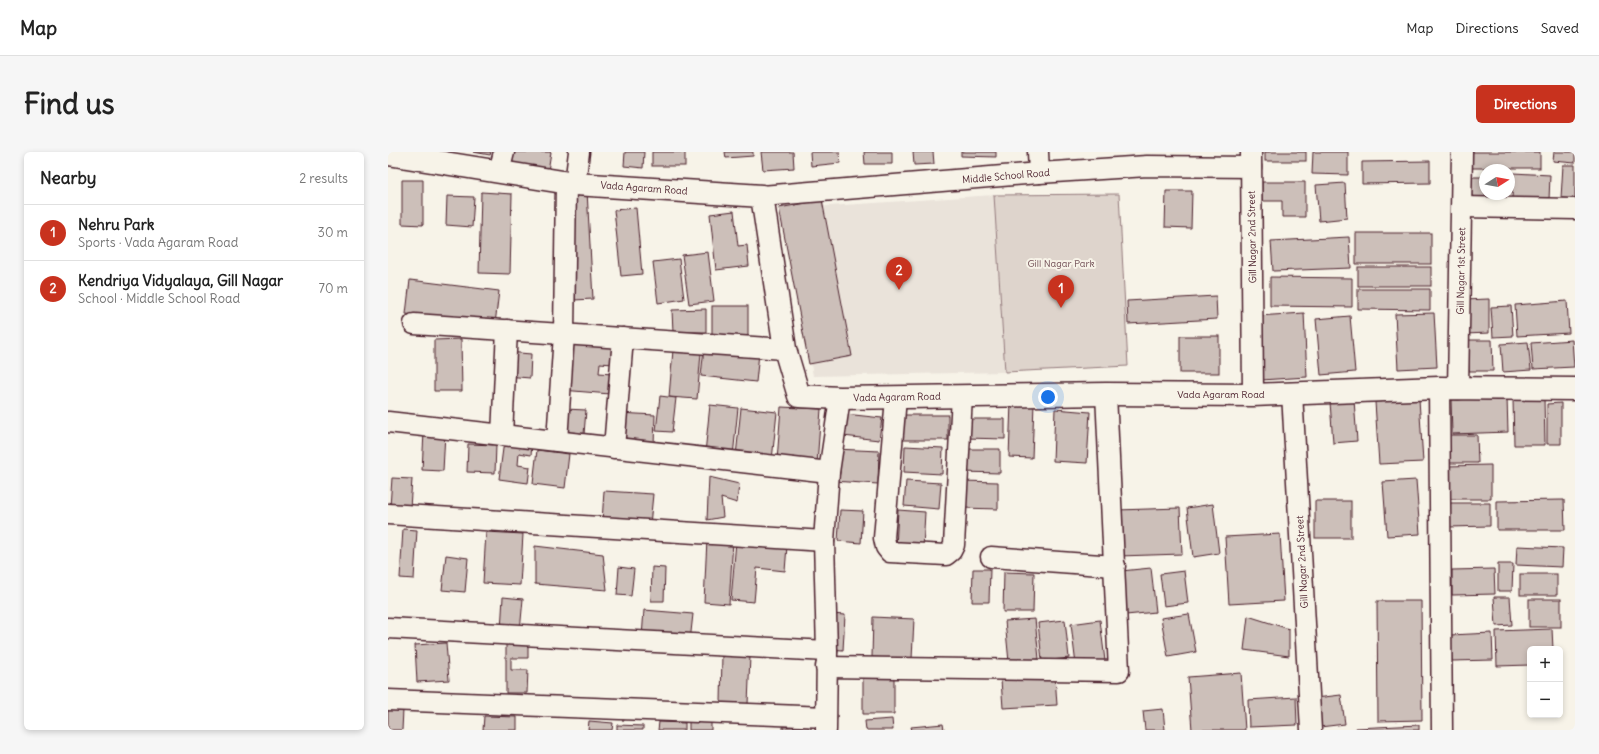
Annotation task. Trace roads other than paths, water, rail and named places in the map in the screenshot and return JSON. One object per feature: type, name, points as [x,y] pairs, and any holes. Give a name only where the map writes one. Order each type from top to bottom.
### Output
[{"type":"street","points":[[557,441],[571,183],[579,152]]},
{"type":"street","points":[[1038,152],[1039,173]]},
{"type":"street","name":"Gill Nagar 1st Street","points":[[1442,730],[1449,389],[1462,207],[1462,152]]},
{"type":"street","name":"Vada Agaram Road","points":[[388,154],[502,162],[571,183],[762,196],[785,349],[799,396],[896,398],[1106,394],[1253,395],[1449,389],[1575,389]]},
{"type":"street","name":"Middle School Road","points":[[762,196],[1039,173],[1145,159],[1251,160]]},
{"type":"street","name":"Gill Nagar 2nd Street","points":[[1251,160],[1253,395]]},
{"type":"street","points":[[1462,207],[1575,209]]},
{"type":"street","points":[[414,324],[785,349]]},
{"type":"street","points":[[502,435],[506,330]]},
{"type":"street","points":[[614,448],[623,338]]},
{"type":"street","name":"Gill Nagar 2nd Street","points":[[1292,393],[1311,730]]},
{"type":"street","points":[[388,628],[826,659],[1119,671],[1106,394]]},
{"type":"street","points":[[896,398],[884,538],[886,547],[890,552],[946,555],[951,551],[954,545],[962,396]]},
{"type":"street","points":[[388,700],[826,724],[824,541],[829,472],[840,398]]},
{"type":"street","points":[[388,422],[829,472]]},
{"type":"street","points":[[388,514],[824,541]]},
{"type":"street","points":[[991,557],[1115,566]]},
{"type":"place","name":"Kendriya Vidyalaya, Gill Nagar","points":[[899,290]]},
{"type":"place","name":"Nehru Park","points":[[1061,308]]},
{"type":"park label","name":"Gill Nagar Park","points":[[1061,263]]}]
